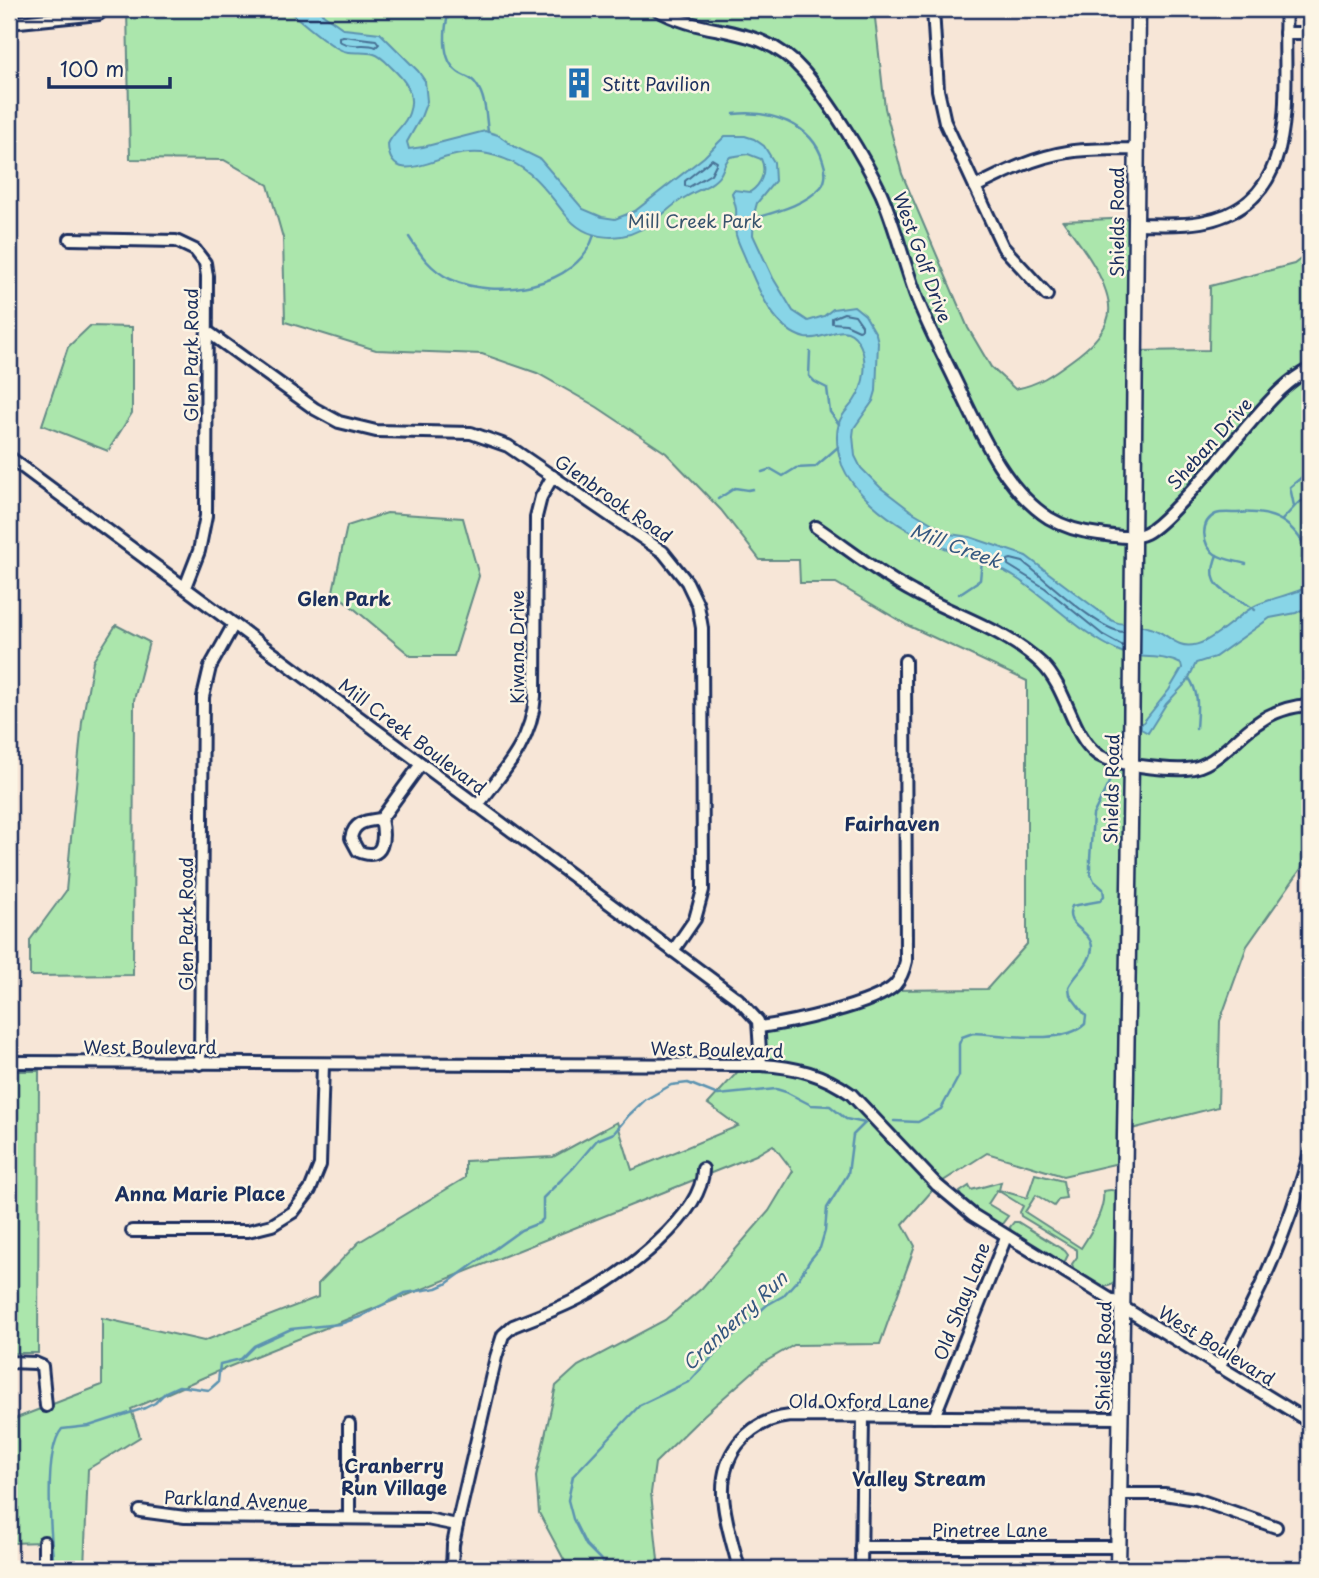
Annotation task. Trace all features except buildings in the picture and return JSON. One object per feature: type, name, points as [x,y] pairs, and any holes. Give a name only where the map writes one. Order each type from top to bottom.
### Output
[{"type":"main road","name":"Shields Road","points":[[1118,1569],[1133,613],[1138,9]]},
{"type":"street","name":"West Golf Drive","points":[[656,9],[688,23],[760,39],[791,58],[803,70],[818,89],[880,190],[929,327],[979,428],[1012,482],[1049,518],[1072,529],[1133,537]]},
{"type":"street","points":[[933,9],[939,104],[945,122],[1008,254],[1047,295]]},
{"type":"street","points":[[1136,224],[1187,224],[1212,220],[1240,206],[1262,186],[1276,162],[1283,138],[1286,9]]},
{"type":"street","points":[[9,23],[99,15]]},
{"type":"street","points":[[1285,33],[1310,33]]},
{"type":"street","points":[[975,187],[1020,166],[1053,155],[1085,150],[1135,149]]},
{"type":"street","name":"Glen Park Road","points":[[70,239],[176,241],[191,246],[201,256],[206,268],[206,516],[199,551],[185,587]]},
{"type":"street","name":"Glenbrook Road","points":[[208,332],[315,409],[339,422],[376,431],[459,432],[482,436],[508,446],[663,552],[687,582],[701,616],[703,638],[703,890],[695,919],[673,951]]},
{"type":"street","name":"Sheban Drive","points":[[1133,537],[1145,534],[1157,526],[1276,394],[1310,369]]},
{"type":"street","name":"Mill Creek Boulevard","points":[[9,457],[738,999],[758,1021],[760,1027]]},
{"type":"street","name":"Kiwana Drive","points":[[477,806],[517,754],[527,736],[532,718],[535,696],[536,517],[541,497],[553,476]]},
{"type":"street","points":[[816,527],[908,589],[989,626],[1041,663],[1063,694],[1089,746],[1099,755],[1131,763],[1181,769],[1202,766],[1265,718],[1286,708],[1310,705]]},
{"type":"street","name":"Glen Park Road","points":[[200,1064],[203,697],[210,667],[234,624]]},
{"type":"street","points":[[761,1065],[760,1027],[779,1025],[865,1000],[889,990],[904,970],[905,661]]},
{"type":"street","points":[[381,819],[421,764]]},
{"type":"street","name":"West Boulevard","points":[[9,1062],[761,1065],[798,1069],[836,1083],[860,1103],[946,1193],[973,1215],[1310,1422]]},
{"type":"street","points":[[132,1231],[248,1231],[272,1224],[293,1212],[310,1191],[320,1165],[323,1064]]},
{"type":"street","points":[[1219,1367],[1272,1264],[1297,1200],[1310,1153]]},
{"type":"street","points":[[452,1569],[457,1525],[503,1335],[513,1326],[586,1295],[644,1256],[689,1206],[701,1183],[703,1170]]},
{"type":"street","name":"Old Shay Lane","points":[[934,1417],[1006,1237]]},
{"type":"street","points":[[9,1362],[38,1364],[44,1369],[46,1406]]},
{"type":"street","points":[[861,1569],[863,1416]]},
{"type":"street","name":"Old Oxford Lane","points":[[739,1569],[723,1506],[722,1488],[726,1464],[741,1440],[758,1426],[779,1417],[1121,1418]]},
{"type":"street","points":[[349,1424],[349,1518]]},
{"type":"street","points":[[1121,1494],[1164,1494],[1196,1499],[1276,1527]]},
{"type":"street","name":"Parkland Avenue","points":[[140,1511],[185,1517],[427,1519],[457,1525]]},
{"type":"street","points":[[44,1542],[44,1569]]},
{"type":"street","name":"Pinetree Lane","points":[[862,1546],[1119,1547]]},
{"type":"green space","name":"Mill Creek Park","points":[[127,9],[874,9],[885,108],[902,174],[968,328],[991,367],[1015,389],[1045,378],[1077,356],[1097,338],[1107,321],[1109,310],[1103,283],[1087,254],[1063,221],[1136,218],[1135,351],[1209,350],[1210,286],[1294,264],[1310,252],[1310,856],[1247,946],[1220,1021],[1218,1107],[1124,1131],[1123,1162],[1063,1176],[987,1153],[937,1185],[903,1224],[915,1246],[880,1344],[794,1345],[763,1363],[655,1463],[651,1493],[659,1569],[569,1569],[539,1513],[536,1476],[556,1386],[578,1366],[665,1320],[702,1288],[769,1211],[793,1171],[773,1145],[756,1155],[216,1372],[131,1409],[140,1437],[88,1469],[84,1569],[44,1569],[44,1542],[9,1543],[9,1421],[102,1385],[102,1318],[204,1341],[318,1297],[318,1284],[359,1242],[465,1178],[465,1161],[553,1157],[617,1122],[632,1170],[738,1126],[708,1104],[743,1066],[761,1065],[760,1027],[889,990],[987,989],[1027,944],[1027,681],[907,625],[836,583],[800,583],[799,560],[760,560],[721,510],[666,453],[597,407],[537,373],[482,354],[376,350],[285,322],[283,238],[268,185],[224,160],[130,159]]},
{"type":"green space","points":[[90,326],[132,327],[132,413],[108,451],[42,425],[68,347]]},
{"type":"green space","points":[[387,513],[463,518],[479,576],[454,656],[411,656],[333,591],[347,526]]},
{"type":"green space","points":[[116,625],[149,642],[134,700],[133,975],[30,976],[30,940],[66,891],[82,722],[93,661]]},
{"type":"green space","points":[[9,1071],[39,1071],[38,1353],[9,1353]]},
{"type":"green space","points":[[1035,1174],[1063,1181],[1066,1198],[1059,1199],[1054,1206],[1036,1195],[1025,1212],[1081,1248],[1100,1213],[1103,1191],[1114,1191],[1119,1196],[1117,1280],[1112,1284],[1101,1286],[1074,1270],[1072,1264],[1077,1257],[1077,1250],[1021,1216],[1023,1206],[997,1190],[988,1204],[1008,1216],[1002,1224],[997,1224],[961,1198],[960,1192],[969,1186],[971,1190],[1001,1182],[999,1190],[1027,1198]]},
{"type":"green space","points":[[1014,1222],[1065,1251],[1068,1255],[1065,1261],[1058,1261],[1011,1232],[1010,1227]]},
{"type":"water","name":"Mill Creek","points":[[293,9],[316,9],[344,29],[380,33],[418,71],[425,81],[427,101],[407,142],[409,149],[485,131],[498,135],[513,146],[540,159],[583,209],[602,217],[615,219],[635,211],[704,157],[725,136],[754,139],[764,146],[774,162],[775,181],[757,203],[753,235],[773,278],[793,311],[808,321],[824,316],[833,309],[854,306],[865,315],[876,334],[876,391],[873,401],[854,428],[853,436],[855,456],[861,468],[881,488],[911,511],[950,534],[970,537],[1026,556],[1111,620],[1152,628],[1180,644],[1190,646],[1200,643],[1259,604],[1310,586],[1310,606],[1296,613],[1270,618],[1215,657],[1196,663],[1187,682],[1166,704],[1148,733],[1141,729],[1141,725],[1169,690],[1182,668],[1181,664],[1166,659],[1134,656],[1105,644],[1008,573],[930,542],[899,525],[871,503],[851,481],[841,460],[837,433],[843,414],[858,395],[863,380],[864,356],[858,341],[846,332],[812,338],[794,333],[775,317],[761,294],[736,235],[736,209],[732,193],[734,190],[750,192],[757,186],[763,173],[761,159],[748,154],[730,157],[713,182],[639,230],[617,237],[594,234],[574,223],[532,176],[502,158],[469,153],[412,167],[395,164],[388,144],[405,122],[411,106],[410,93],[405,82],[377,55],[346,52],[331,44],[290,12]]},
{"type":"waterway","points":[[450,9],[445,33],[448,59],[458,72],[472,80],[479,89],[485,107],[488,132]]},
{"type":"waterway","points":[[734,114],[775,117],[799,128],[817,148],[825,167],[821,187],[807,199],[752,219]]},
{"type":"waterway","points":[[409,237],[432,266],[450,279],[468,285],[511,288],[533,285],[553,278],[571,267],[585,253],[594,235]]},
{"type":"waterway","points":[[810,352],[809,376],[827,388],[830,412],[839,424]]},
{"type":"waterway","points":[[762,472],[771,469],[783,476],[796,468],[815,467],[838,447]]},
{"type":"waterway","points":[[1294,506],[1290,487],[1302,477],[1310,465]]},
{"type":"waterway","points":[[718,499],[735,488],[753,489]]},
{"type":"waterway","points":[[1282,520],[1298,503],[1310,497]]},
{"type":"waterway","points":[[1246,564],[1222,558],[1207,545],[1205,528],[1207,522],[1216,514],[1250,513],[1273,517],[1290,527],[1310,555]]},
{"type":"waterway","points":[[1217,555],[1213,567],[1217,584],[1222,590],[1255,610]]},
{"type":"waterway","name":"Mill Creek","points":[[959,594],[980,580],[982,560]]},
{"type":"waterway","points":[[1189,678],[1196,696],[1196,729]]},
{"type":"waterway","name":"Cranberry Run","points":[[894,1121],[918,1122],[941,1109],[959,1076],[959,1044],[962,1037],[973,1033],[1048,1037],[1075,1031],[1085,1024],[1086,1016],[1070,995],[1069,987],[1089,959],[1092,948],[1087,936],[1074,924],[1070,913],[1072,906],[1100,901],[1104,896],[1103,889],[1094,881],[1090,872],[1093,815],[1113,774]]},
{"type":"waterway","points":[[54,1569],[50,1475],[56,1440],[62,1429],[89,1426],[145,1408],[179,1386],[209,1390],[218,1382],[220,1364],[241,1359],[254,1346],[291,1329],[340,1324],[360,1317],[405,1293],[446,1284],[521,1230],[539,1223],[543,1219],[543,1198],[597,1140],[614,1133],[645,1100],[671,1085],[688,1083],[718,1095],[776,1089],[811,1105],[830,1106],[846,1119],[865,1123]]},
{"type":"waterway","name":"Cranberry Run","points":[[610,1569],[586,1545],[573,1519],[568,1500],[573,1476],[640,1405],[690,1381],[728,1340],[767,1305],[783,1296],[799,1278],[820,1248],[827,1208],[848,1174],[853,1135],[865,1123]]},
{"type":"place","name":"Stitt Pavilion","points":[[579,83]]},
{"type":"district","name":"Glen Park","points":[[344,598]]},
{"type":"district","name":"Fairhaven","points":[[892,823]]},
{"type":"district","name":"Anna Marie Place","points":[[200,1193]]},
{"type":"district","name":"Cranberry Run Village","points":[[394,1476]]},
{"type":"district","name":"Valley Stream","points":[[919,1478]]}]
